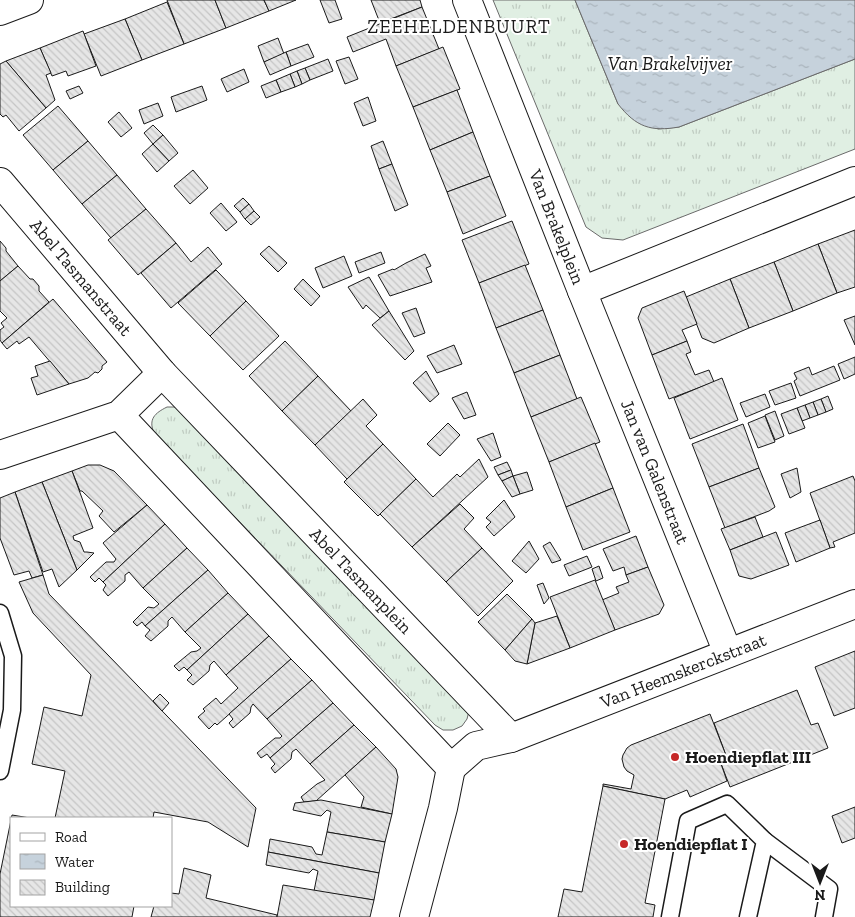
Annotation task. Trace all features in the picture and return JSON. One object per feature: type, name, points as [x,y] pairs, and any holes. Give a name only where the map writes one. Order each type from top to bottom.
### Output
[{"type":"street","points":[[0,11],[29,0]]},
{"type":"street","name":"Van Brakelplein","points":[[467,0],[582,290],[855,181]]},
{"type":"street","name":"Abel Tasmanstraat","points":[[0,182],[162,373]]},
{"type":"street","name":"Jan van Galenstraat","points":[[582,290],[728,654]]},
{"type":"street","points":[[0,455],[119,416],[162,373]]},
{"type":"street","name":"Abel Tasmanplein","points":[[162,373],[511,738]]},
{"type":"street","points":[[119,416],[450,768]]},
{"type":"street","name":"Van Heemskerckstraat","points":[[511,738],[855,604]]},
{"type":"street","points":[[414,917],[443,808],[450,768],[476,746],[511,738]]},
{"type":"lane","points":[[0,613],[13,656],[12,710],[0,771]]},
{"type":"lane","points":[[670,917],[688,821],[727,804],[765,841],[829,889],[824,917]]},
{"type":"lane","points":[[748,917],[765,841]]},
{"type":"green space","points":[[493,0],[575,0],[618,104],[658,129],[679,127],[855,59],[855,149],[623,240],[602,238],[586,227]]},
{"type":"green space","points":[[167,407],[175,407],[182,410],[469,711],[467,719],[462,726],[453,730],[443,730],[435,725],[154,433],[152,420]]},
{"type":"water","name":"Van Brakelvijver","points":[[575,0],[855,0],[855,59],[679,127],[652,128],[638,123],[618,104]]},
{"type":"building","points":[[167,0],[215,0],[226,28],[184,44]]},
{"type":"building","points":[[215,0],[264,0],[269,11],[226,28]]},
{"type":"building","points":[[264,0],[296,0],[269,11]]},
{"type":"building","points":[[320,0],[335,0],[342,19],[329,23]]},
{"type":"building","points":[[371,0],[420,0],[422,7],[380,23]]},
{"type":"building","points":[[167,2],[184,44],[142,60],[125,19]]},
{"type":"building","points":[[422,7],[439,49],[396,66],[386,39],[353,52],[347,37]]},
{"type":"building","points":[[125,19],[142,60],[101,76],[84,34]]},
{"type":"building","points":[[83,31],[96,66],[68,76],[66,71],[52,76],[40,48]]},
{"type":"building","points":[[278,38],[284,54],[264,62],[258,46]]},
{"type":"building","points":[[308,44],[314,57],[291,66],[286,52]]},
{"type":"building","points":[[443,47],[460,89],[413,107],[396,66]]},
{"type":"building","points":[[40,48],[51,73],[46,75],[55,100],[46,108],[6,61]]},
{"type":"building","points":[[286,52],[291,66],[270,75],[264,62]]},
{"type":"building","points":[[349,57],[358,79],[345,84],[336,61]]},
{"type":"building","points":[[328,59],[333,71],[310,80],[305,68]]},
{"type":"building","points":[[6,61],[46,108],[19,131],[6,115],[3,117],[0,114],[0,64]]},
{"type":"building","points":[[305,68],[310,80],[302,84],[297,71]]},
{"type":"building","points":[[244,69],[249,82],[227,92],[221,79]]},
{"type":"building","points":[[297,71],[302,84],[295,87],[290,74]]},
{"type":"building","points":[[290,74],[295,87],[281,92],[276,80]]},
{"type":"building","points":[[276,80],[281,92],[266,98],[261,86]]},
{"type":"building","points":[[79,86],[83,93],[70,99],[66,91]]},
{"type":"building","points":[[202,86],[207,100],[176,112],[171,97]]},
{"type":"building","points":[[457,90],[473,132],[430,150],[413,107]]},
{"type":"building","points":[[368,97],[376,121],[363,126],[354,103]]},
{"type":"building","points":[[158,103],[163,116],[144,124],[139,110]]},
{"type":"building","points":[[58,106],[88,141],[53,170],[23,135]]},
{"type":"building","points":[[119,112],[132,128],[121,137],[108,122]]},
{"type":"building","points":[[153,125],[163,135],[153,144],[144,133]]},
{"type":"building","points":[[473,132],[490,176],[447,192],[430,150]]},
{"type":"building","points":[[163,135],[178,153],[169,161],[153,144]]},
{"type":"building","points":[[88,141],[117,175],[82,204],[53,170]]},
{"type":"building","points":[[383,141],[392,164],[379,169],[371,146]]},
{"type":"building","points":[[153,144],[169,161],[157,172],[142,154]]},
{"type":"building","points":[[392,164],[408,205],[395,211],[379,169]]},
{"type":"building","points":[[193,170],[208,188],[190,204],[174,186]]},
{"type":"building","points":[[117,175],[146,209],[111,238],[82,204]]},
{"type":"building","points":[[490,176],[506,216],[463,234],[447,192]]},
{"type":"building","points":[[243,198],[249,204],[240,212],[234,206]]},
{"type":"building","points":[[221,203],[237,222],[226,231],[210,213]]},
{"type":"building","points":[[249,204],[254,211],[245,219],[240,212]]},
{"type":"building","points":[[146,209],[176,243],[138,275],[108,240]]},
{"type":"building","points":[[254,211],[260,217],[251,225],[245,219]]},
{"type":"building","points":[[512,221],[529,264],[479,283],[462,240]]},
{"type":"building","points":[[855,230],[855,287],[837,293],[818,244]]},
{"type":"building","points":[[0,241],[18,266],[0,281]]},
{"type":"building","points":[[176,243],[191,262],[208,247],[222,264],[171,308],[141,273]]},
{"type":"building","points":[[818,244],[837,293],[793,311],[774,262]]},
{"type":"building","points":[[269,246],[287,263],[278,272],[260,254]]},
{"type":"building","points":[[381,252],[385,263],[359,273],[355,262]]},
{"type":"building","points":[[425,254],[431,266],[426,268],[432,282],[390,296],[378,275],[394,270]]},
{"type":"building","points":[[344,256],[352,276],[323,288],[315,268]]},
{"type":"building","points":[[774,262],[793,311],[749,328],[730,279]]},
{"type":"building","points":[[525,265],[543,310],[496,328],[479,283]]},
{"type":"building","points":[[18,266],[30,279],[33,279],[39,286],[39,291],[49,302],[2,343],[0,340],[0,330],[4,327],[1,323],[7,318],[0,311],[0,281]]},
{"type":"building","points":[[216,270],[246,301],[210,336],[178,303]]},
{"type":"building","points":[[369,277],[389,311],[380,318],[366,305],[363,309],[348,287]]},
{"type":"building","points":[[303,279],[320,296],[311,306],[294,289]]},
{"type":"building","points":[[730,279],[749,328],[714,343],[702,338],[686,297]]},
{"type":"building","points":[[684,291],[697,324],[682,330],[687,341],[652,355],[638,318],[642,308]]},
{"type":"building","points":[[53,299],[107,362],[98,373],[95,372],[88,378],[69,384],[29,337],[19,344],[17,341],[7,349],[2,343]]},
{"type":"building","points":[[246,301],[279,336],[243,370],[210,336]]},
{"type":"building","points":[[416,308],[425,333],[414,337],[402,313]]},
{"type":"building","points":[[543,310],[560,355],[514,373],[496,328]]},
{"type":"building","points":[[389,311],[414,351],[405,360],[372,325]]},
{"type":"building","points":[[855,316],[855,345],[844,320]]},
{"type":"building","points":[[285,341],[318,376],[282,411],[249,376]]},
{"type":"building","points":[[687,341],[691,352],[686,354],[695,375],[709,370],[714,382],[669,399],[652,355]]},
{"type":"building","points":[[454,345],[462,364],[437,373],[427,356]]},
{"type":"building","points":[[560,355],[577,399],[531,417],[514,373]]},
{"type":"building","points":[[855,357],[855,374],[844,379],[838,364]]},
{"type":"building","points":[[50,361],[69,384],[37,395],[31,378],[38,376],[35,366]]},
{"type":"building","points":[[834,366],[840,380],[800,396],[794,381],[797,379],[794,373],[809,367],[812,375]]},
{"type":"building","points":[[426,371],[439,394],[430,402],[413,383]]},
{"type":"building","points":[[318,376],[351,411],[315,445],[282,411]]},
{"type":"building","points":[[722,378],[738,420],[690,439],[674,398]]},
{"type":"building","points":[[791,383],[796,398],[775,405],[769,391]]},
{"type":"building","points":[[467,392],[476,415],[464,419],[452,398]]},
{"type":"building","points":[[765,394],[770,407],[746,417],[740,403]]},
{"type":"building","points":[[828,396],[833,409],[826,412],[821,399]]},
{"type":"building","points":[[581,397],[600,442],[549,462],[531,417]]},
{"type":"building","points":[[363,399],[377,415],[366,426],[383,444],[347,479],[315,445]]},
{"type":"building","points":[[821,399],[826,412],[818,415],[813,402]]},
{"type":"building","points":[[813,402],[818,415],[810,418],[805,405]]},
{"type":"building","points":[[805,405],[810,418],[802,421],[797,408]]},
{"type":"building","points":[[797,408],[805,428],[789,434],[781,414]]},
{"type":"building","points":[[775,411],[784,436],[775,440],[765,415]]},
{"type":"building","points":[[765,416],[775,442],[758,448],[748,423]]},
{"type":"building","points":[[448,423],[460,435],[440,456],[427,444]]},
{"type":"building","points":[[743,424],[759,468],[709,487],[692,444]]},
{"type":"building","points":[[493,433],[501,457],[491,461],[477,439]]},
{"type":"building","points":[[595,443],[613,488],[566,507],[549,462]]},
{"type":"building","points":[[383,444],[416,479],[378,516],[344,482]]},
{"type":"building","points":[[479,459],[488,477],[412,547],[380,514],[416,479],[433,497],[457,474],[460,477]]},
{"type":"building","points":[[507,462],[511,470],[498,475],[494,467]]},
{"type":"building","points":[[88,465],[100,465],[114,471],[147,505],[114,532],[99,516],[103,511],[80,491],[72,471]]},
{"type":"building","points":[[759,468],[775,507],[725,528],[709,487]]},
{"type":"building","points":[[797,468],[801,492],[790,498],[781,474]]},
{"type":"building","points":[[511,470],[513,476],[502,481],[498,475]]},
{"type":"building","points":[[72,471],[93,528],[73,536],[74,540],[80,542],[84,552],[94,553],[77,570],[42,482]]},
{"type":"building","points":[[527,472],[533,490],[520,494],[513,476]]},
{"type":"building","points":[[513,476],[520,494],[512,497],[502,481]]},
{"type":"building","points":[[853,476],[855,481],[855,533],[833,542],[835,547],[830,548],[810,493]]},
{"type":"building","points":[[42,482],[77,570],[59,587],[52,569],[43,572],[15,492]]},
{"type":"building","points":[[613,488],[630,532],[583,550],[566,507]]},
{"type":"building","points":[[15,492],[43,575],[32,578],[29,571],[14,575],[0,538],[0,498]]},
{"type":"building","points":[[504,500],[515,517],[494,536],[486,527],[491,522],[486,518]]},
{"type":"building","points":[[460,504],[474,518],[464,529],[482,548],[446,582],[412,547]]},
{"type":"building","points":[[147,505],[165,524],[103,582],[99,578],[95,582],[90,577],[106,562],[114,562],[116,559],[103,543]]},
{"type":"building","points":[[755,517],[763,537],[730,550],[721,529]]},
{"type":"building","points":[[820,520],[830,548],[796,562],[785,533]]},
{"type":"building","points":[[165,524],[187,548],[143,588],[129,572],[125,575],[125,581],[108,596],[103,590],[106,585],[103,582]]},
{"type":"building","points":[[776,532],[789,565],[751,579],[739,576],[730,550]]},
{"type":"building","points":[[636,536],[648,567],[626,575],[624,567],[613,571],[603,549]]},
{"type":"building","points":[[529,541],[539,559],[526,573],[512,561]]},
{"type":"building","points":[[550,542],[561,560],[552,563],[543,546]]},
{"type":"building","points":[[187,548],[208,570],[145,626],[142,622],[137,626],[133,622],[148,607],[154,608],[159,604],[143,588]]},
{"type":"building","points":[[482,548],[513,581],[478,616],[446,582]]},
{"type":"building","points":[[587,556],[592,567],[569,576],[564,565]]},
{"type":"building","points":[[599,566],[603,578],[596,581],[592,569]]},
{"type":"building","points":[[648,567],[664,605],[659,614],[615,630],[602,600],[619,593],[616,587],[629,582],[626,575]]},
{"type":"building","points":[[208,570],[228,593],[185,632],[172,617],[168,621],[168,626],[151,641],[145,636],[150,630],[145,626]]},
{"type":"building","points":[[43,575],[49,594],[256,808],[248,847],[208,822],[154,812],[153,817],[55,817],[65,771],[32,764],[44,707],[82,716],[91,675],[33,613],[19,582]]},
{"type":"building","points":[[595,580],[615,630],[570,648],[550,597]]},
{"type":"building","points":[[543,583],[549,598],[544,604],[537,585]]},
{"type":"building","points":[[228,593],[248,614],[187,670],[184,667],[179,671],[174,666],[191,652],[201,648],[185,632]]},
{"type":"building","points":[[507,594],[532,619],[505,650],[478,622]]},
{"type":"building","points":[[248,614],[269,636],[226,675],[214,661],[210,665],[209,671],[193,685],[187,680],[192,675],[187,670]]},
{"type":"building","points":[[557,616],[570,648],[527,664],[535,623]]},
{"type":"building","points":[[532,619],[535,623],[527,664],[515,661],[505,650]]},
{"type":"building","points":[[269,636],[291,659],[217,725],[215,723],[209,729],[198,717],[205,711],[203,709],[216,698],[221,704],[238,688],[226,675]]},
{"type":"building","points":[[855,651],[855,708],[834,716],[815,667]]},
{"type":"building","points":[[291,659],[312,680],[267,719],[253,704],[250,713],[233,728],[229,723],[233,719],[229,714]]},
{"type":"building","points":[[312,680],[333,703],[270,758],[267,754],[261,758],[257,753],[275,738],[282,736],[267,719]]},
{"type":"building","points":[[797,690],[811,725],[818,723],[828,748],[730,787],[720,761],[727,758],[714,723]]},
{"type":"building","points":[[160,694],[169,703],[162,711],[153,701]]},
{"type":"building","points":[[333,703],[354,725],[310,764],[296,749],[292,752],[291,759],[275,773],[271,768],[275,764],[270,758]]},
{"type":"building","name":"Hoendiepflat III","points":[[710,714],[727,758],[720,761],[727,781],[690,797],[687,790],[665,799],[603,786],[603,784],[631,789],[634,775],[624,767],[622,759],[627,748],[631,745]]},
{"type":"building","points":[[354,725],[376,747],[316,801],[304,802],[301,797],[325,780],[310,764]]},
{"type":"building","points":[[376,747],[396,769],[398,777],[392,814],[361,807],[364,797],[345,775]]},
{"type":"building","name":"Hoendiepflat I","points":[[603,786],[665,799],[645,903],[655,905],[653,917],[558,917],[564,889],[582,892]]},
{"type":"building","points":[[321,800],[392,814],[385,842],[327,832],[331,812],[327,810],[321,816],[293,810],[295,803]]},
{"type":"building","points":[[855,807],[855,838],[842,843],[832,816]]},
{"type":"building","points":[[10,825],[10,907],[134,907],[132,917],[0,917],[0,874]]},
{"type":"building","points":[[327,832],[385,842],[379,873],[268,852],[270,839],[312,847],[316,854],[322,855]]},
{"type":"building","points":[[268,852],[379,873],[374,900],[314,891],[318,871],[313,869],[309,873],[266,865]]},
{"type":"building","points":[[184,868],[211,875],[206,898],[277,915],[277,917],[151,917],[154,907],[172,907],[172,893],[179,894]]},
{"type":"building","points":[[283,885],[374,900],[370,917],[277,917]]},
{"type":"place","name":"Hoendiepflat III","points":[[675,757]]},
{"type":"place","name":"Hoendiepflat I","points":[[624,844]]},
{"type":"district","name":"ZEEHELDENBUURT","points":[[459,26]]}]
